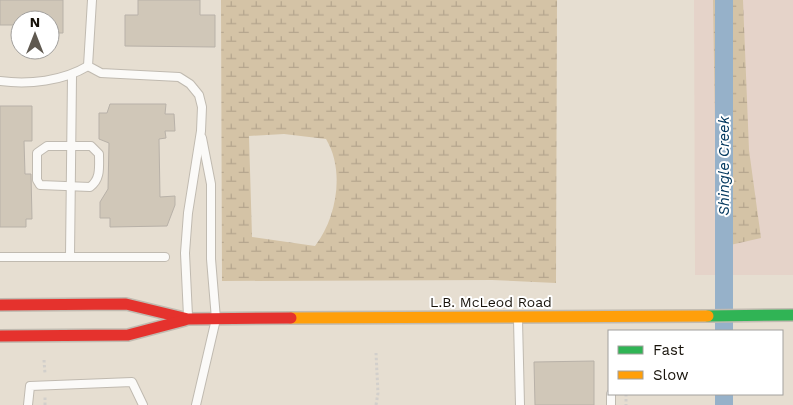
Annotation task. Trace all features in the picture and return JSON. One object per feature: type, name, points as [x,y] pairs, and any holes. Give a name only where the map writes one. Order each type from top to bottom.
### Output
[{"type":"street","name":"L.B. McLeod Road","points":[[0,305],[126,304],[188,319],[793,315]]},
{"type":"street","name":"L.B. McLeod Road","points":[[0,336],[128,335],[188,319]]},
{"type":"lane","points":[[88,66],[92,0]]},
{"type":"lane","points":[[0,81],[19,84],[72,76],[88,66]]},
{"type":"lane","points":[[88,66],[101,73],[179,77],[190,84],[198,95],[202,107],[201,131],[188,214],[185,253],[188,319]]},
{"type":"lane","points":[[70,257],[72,76]]},
{"type":"lane","points":[[196,405],[216,319],[211,259],[211,184],[201,131]]},
{"type":"lane","points":[[47,146],[91,146],[99,154],[96,183],[90,187],[71,187],[40,185],[37,180],[37,153],[47,146]]},
{"type":"lane","points":[[0,258],[165,257]]},
{"type":"lane","points":[[518,317],[520,405]]},
{"type":"lane","points":[[28,405],[30,386],[132,382],[143,405]]},
{"type":"path","points":[[376,353],[378,393],[376,405]]},
{"type":"shaded area","points":[[694,0],[793,0],[793,275],[695,275]]},
{"type":"green space","points":[[221,0],[557,0],[556,283],[492,280],[222,281]],"holes":[[[284,134],[326,139],[332,151],[335,165],[337,179],[336,194],[329,222],[315,246],[252,237],[249,136]]]},
{"type":"green space","points":[[713,0],[743,0],[749,150],[761,238],[717,248]]},
{"type":"building","points":[[0,0],[63,0],[63,33],[60,33],[60,10],[10,10],[10,25],[0,25]]},
{"type":"building","points":[[138,0],[200,0],[200,15],[215,15],[215,47],[125,46],[125,15],[138,15]]},
{"type":"building","points":[[110,104],[166,104],[165,114],[174,114],[175,131],[165,131],[166,138],[159,139],[160,197],[175,196],[175,205],[167,226],[110,227],[110,218],[100,218],[100,202],[108,189],[109,143],[99,139],[99,113],[107,113]]},
{"type":"building","points":[[0,106],[32,106],[32,141],[24,141],[25,174],[31,174],[32,219],[26,219],[26,227],[0,227]]},
{"type":"building","points":[[594,361],[594,405],[535,405],[534,362]]},
{"type":"waterway","name":"Shingle Creek","points":[[724,0],[724,330]]},
{"type":"waterway","name":"Shingle Creek","points":[[724,395],[724,405]]},
{"type":"traffic: fast","points":[[708,316],[793,315]]},
{"type":"traffic: slow","points":[[291,318],[708,316]]},
{"type":"traffic: jam","points":[[0,305],[126,304],[188,319],[291,318]]},
{"type":"traffic: jam","points":[[0,336],[128,335],[185,320]]}]
